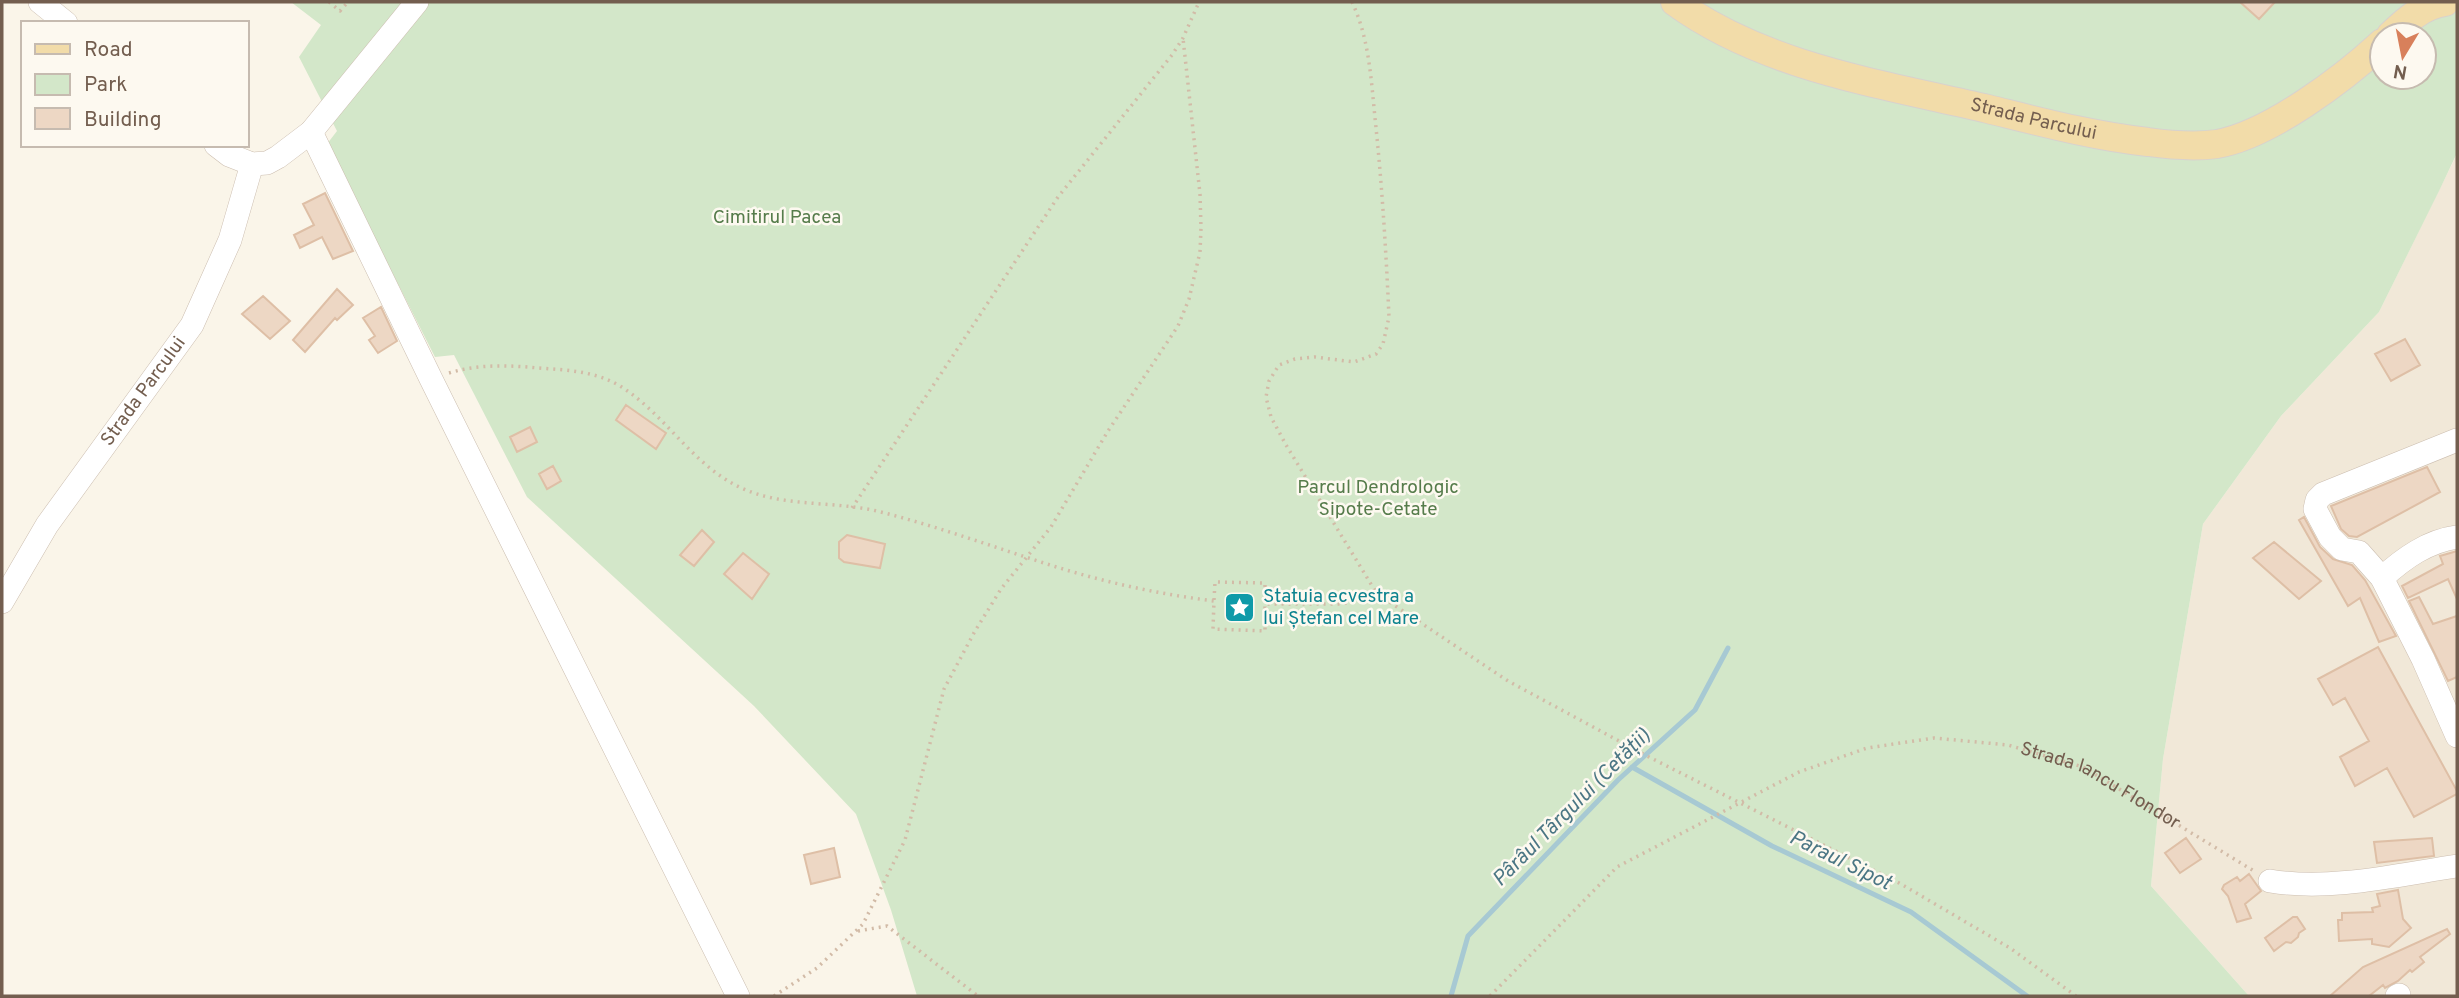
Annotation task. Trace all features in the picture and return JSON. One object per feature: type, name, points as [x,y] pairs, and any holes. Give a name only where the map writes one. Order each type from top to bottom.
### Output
[{"type":"main road","name":"Strada Parcului","points":[[1675,2],[1721,31],[1787,58],[2094,135],[2162,144],[2217,144],[2243,136],[2316,95],[2368,56]]},
{"type":"main road","points":[[2406,21],[2431,4]]},
{"type":"street","points":[[40,2],[63,21]]},
{"type":"street","points":[[219,147],[229,155],[252,164],[267,163],[278,157],[311,132],[417,2]]},
{"type":"street","points":[[311,132],[738,996]]},
{"type":"street","name":"Strada Parcului","points":[[2,602],[47,525],[192,325],[230,240],[252,164]]},
{"type":"street","points":[[2457,440],[2323,494],[2317,500],[2315,509],[2330,537],[2342,549],[2359,552],[2382,578],[2423,659],[2457,736]]},
{"type":"street","points":[[2382,578],[2412,554],[2442,539],[2457,537]]},
{"type":"street","points":[[2270,881],[2297,885],[2364,880],[2457,866]]},
{"type":"path","points":[[329,2],[340,11],[348,2]]},
{"type":"path","points":[[852,508],[1058,197],[1183,38],[1199,2]]},
{"type":"path","points":[[1352,2],[1360,18],[1366,43],[1378,148],[1390,317],[1387,333],[1376,354],[1354,362],[1315,357],[1294,359],[1279,365],[1269,381],[1266,397],[1271,417],[1286,445],[1374,589],[1508,681],[1739,804],[1865,866],[1977,928],[2010,948],[2076,996]]},
{"type":"path","points":[[774,996],[817,968],[863,924],[905,840],[944,689],[1001,589],[1068,502],[1108,431],[1178,326],[1189,299],[1200,252],[1201,216],[1183,38]]},
{"type":"path","points":[[431,379],[486,366],[510,365],[581,371],[619,386],[648,407],[700,461],[724,480],[748,491],[774,498],[874,510],[1056,567],[1167,595],[1214,601]]},
{"type":"path","points":[[1215,582],[1265,583],[1265,604],[1265,631],[1213,629],[1215,582]]},
{"type":"path","points":[[1265,604],[1341,604],[1382,597]]},
{"type":"path","name":"Strada Iancu Flondor","points":[[1490,996],[1618,867],[1799,772],[1867,748],[1934,738],[2008,745],[2083,767],[2270,881]]},
{"type":"path","points":[[856,931],[887,926],[978,996]]},
{"type":"shaded area","points":[[2457,154],[2457,996],[2249,996],[2151,886],[2163,759],[2203,524],[2281,416],[2379,312]]},
{"type":"green space","name":"Parcul Dendrologic Sipote-Cetate","points":[[291,2],[2457,2],[2457,153],[2440,189],[2379,312],[2281,416],[2203,524],[2163,759],[2151,886],[2249,996],[917,996],[891,910],[856,814],[754,706],[527,497],[454,355],[435,357],[327,144],[337,131],[299,57],[321,25]]},
{"type":"building","points":[[2240,2],[2275,2],[2259,19]]},
{"type":"building","points":[[325,193],[353,251],[333,259],[322,237],[300,248],[294,235],[314,225],[303,204]]},
{"type":"building","points":[[337,289],[353,305],[337,320],[335,318],[305,352],[293,340]]},
{"type":"building","points":[[263,296],[290,321],[270,339],[242,314]]},
{"type":"building","points":[[381,307],[397,341],[378,353],[369,340],[375,336],[363,318]]},
{"type":"building","points":[[2405,339],[2420,365],[2391,381],[2375,354]]},
{"type":"building","points":[[626,405],[666,433],[656,449],[616,420]]},
{"type":"building","points":[[530,427],[537,442],[517,452],[510,437]]},
{"type":"building","points":[[553,466],[561,481],[547,489],[539,474]]},
{"type":"building","points":[[2427,467],[2440,492],[2357,537],[2349,536],[2341,529],[2331,506]]},
{"type":"building","points":[[2304,517],[2320,547],[2333,559],[2352,565],[2365,580],[2396,636],[2379,642],[2360,598],[2348,606],[2299,520]]},
{"type":"building","points":[[702,530],[714,542],[694,566],[680,555]]},
{"type":"building","points":[[847,535],[885,544],[880,568],[844,562],[839,558],[839,542]]},
{"type":"building","points":[[2274,542],[2321,581],[2299,599],[2253,558]]},
{"type":"building","points":[[2457,551],[2457,599],[2448,579],[2408,598],[2402,586],[2443,564],[2440,556]]},
{"type":"building","points":[[743,553],[769,574],[752,599],[724,574]]},
{"type":"building","points":[[2419,597],[2433,624],[2457,616],[2457,677],[2448,681],[2409,601]]},
{"type":"building","points":[[2378,647],[2457,791],[2457,794],[2414,817],[2387,768],[2355,786],[2340,757],[2369,741],[2345,698],[2333,705],[2318,679]]},
{"type":"building","points":[[2186,838],[2201,859],[2180,873],[2165,853]]},
{"type":"building","points":[[2432,838],[2434,856],[2377,863],[2374,842]]},
{"type":"building","points":[[834,848],[840,877],[811,884],[804,855]]},
{"type":"building","points":[[2249,874],[2261,891],[2245,904],[2251,918],[2237,922],[2228,896],[2222,889],[2237,877],[2240,881]]},
{"type":"building","points":[[2398,890],[2403,919],[2411,928],[2389,947],[2372,944],[2372,939],[2339,941],[2338,920],[2342,920],[2342,913],[2373,912],[2372,908],[2380,906],[2377,894]]},
{"type":"building","points":[[2293,917],[2297,917],[2305,929],[2291,943],[2286,942],[2274,951],[2265,938]]},
{"type":"building","points":[[2447,929],[2450,934],[2420,957],[2424,962],[2398,981],[2385,988],[2383,985],[2369,996],[2330,996],[2363,967]]},
{"type":"waterway","name":"Pârâul Târgului (Cetății)","points":[[1451,996],[1468,936],[1618,780],[1695,710],[1728,648]]},
{"type":"waterway","name":"Paraul Sipot","points":[[1632,767],[1772,846],[1911,912],[2027,996]]},
{"type":"place","name":"Statuia ecvestra a lui Ștefan cel Mare","points":[[1240,608]]},
{"type":"park label","name":"Cimitirul Pacea","points":[[777,218]]}]
